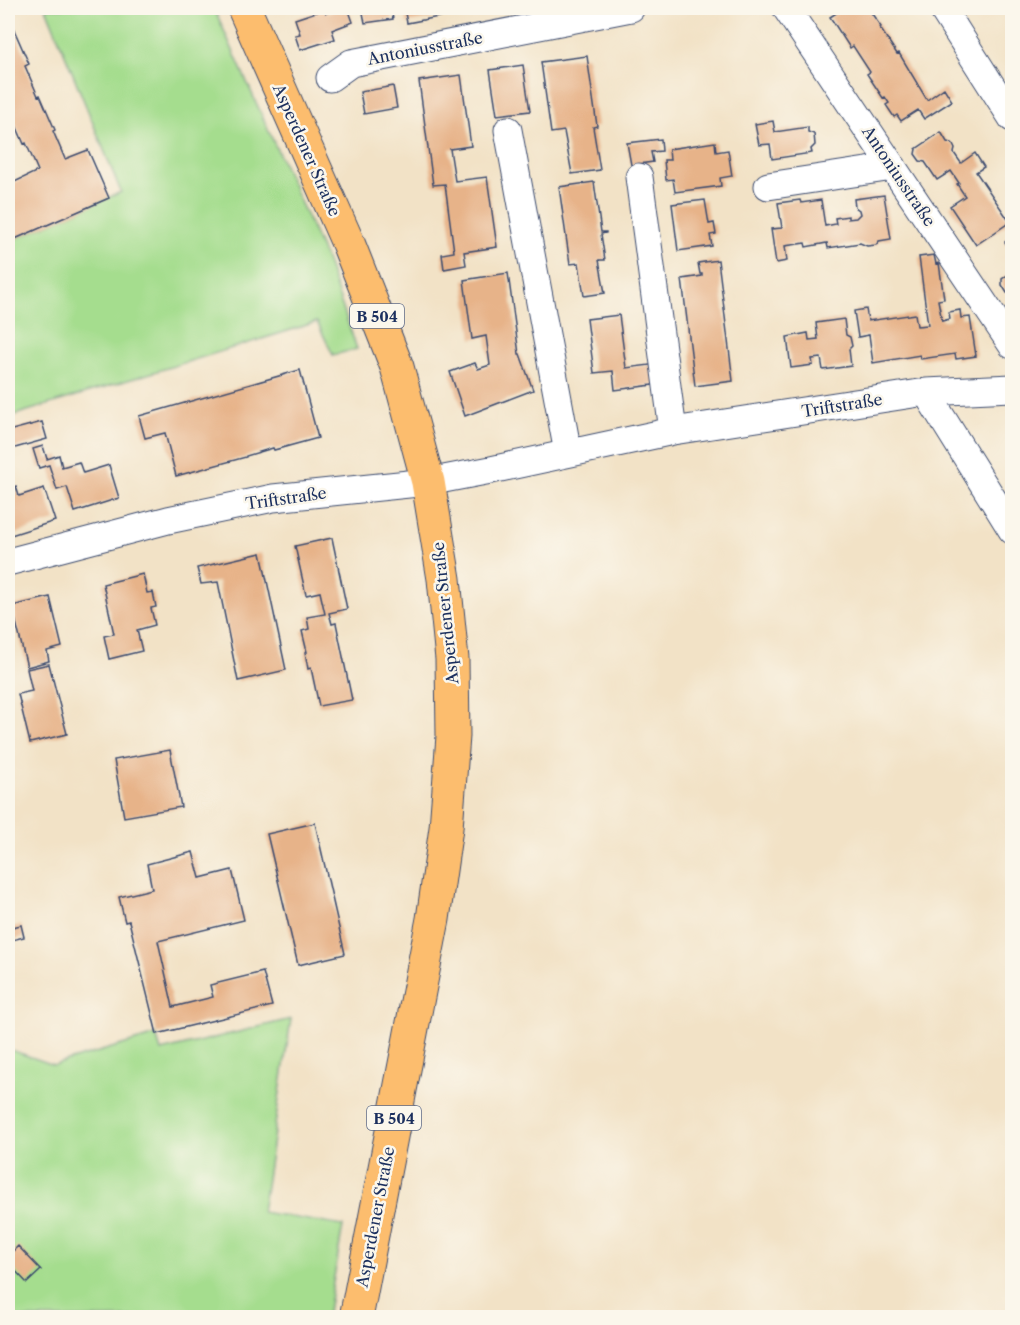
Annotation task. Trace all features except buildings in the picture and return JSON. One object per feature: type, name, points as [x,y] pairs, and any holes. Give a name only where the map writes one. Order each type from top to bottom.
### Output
[{"type":"main road","name":"Asperdener Straße","points":[[244,8],[353,254],[397,368],[428,482],[444,579],[452,659],[453,735],[446,828],[433,919],[356,1317]]},
{"type":"street","name":"Antoniusstraße","points":[[330,78],[351,63],[631,8]]},
{"type":"street","name":"Antoniusstraße","points":[[786,8],[1012,345]]},
{"type":"street","points":[[942,8],[1012,118]]},
{"type":"street","points":[[508,130],[568,453]]},
{"type":"street","points":[[768,186],[893,167]]},
{"type":"street","points":[[639,177],[673,431]]},
{"type":"street","name":"Triftstraße","points":[[8,562],[168,520],[273,498],[428,482],[673,431],[926,392],[1012,388]]},
{"type":"street","points":[[926,392],[1012,530]]},
{"type":"green space","points":[[46,8],[214,8],[327,262],[357,349],[333,355],[317,322],[8,417],[8,242],[121,192]]},
{"type":"green space","points":[[291,1019],[262,1212],[343,1226],[327,1317],[8,1318],[8,1049],[54,1065],[156,1035],[161,1051]]}]
